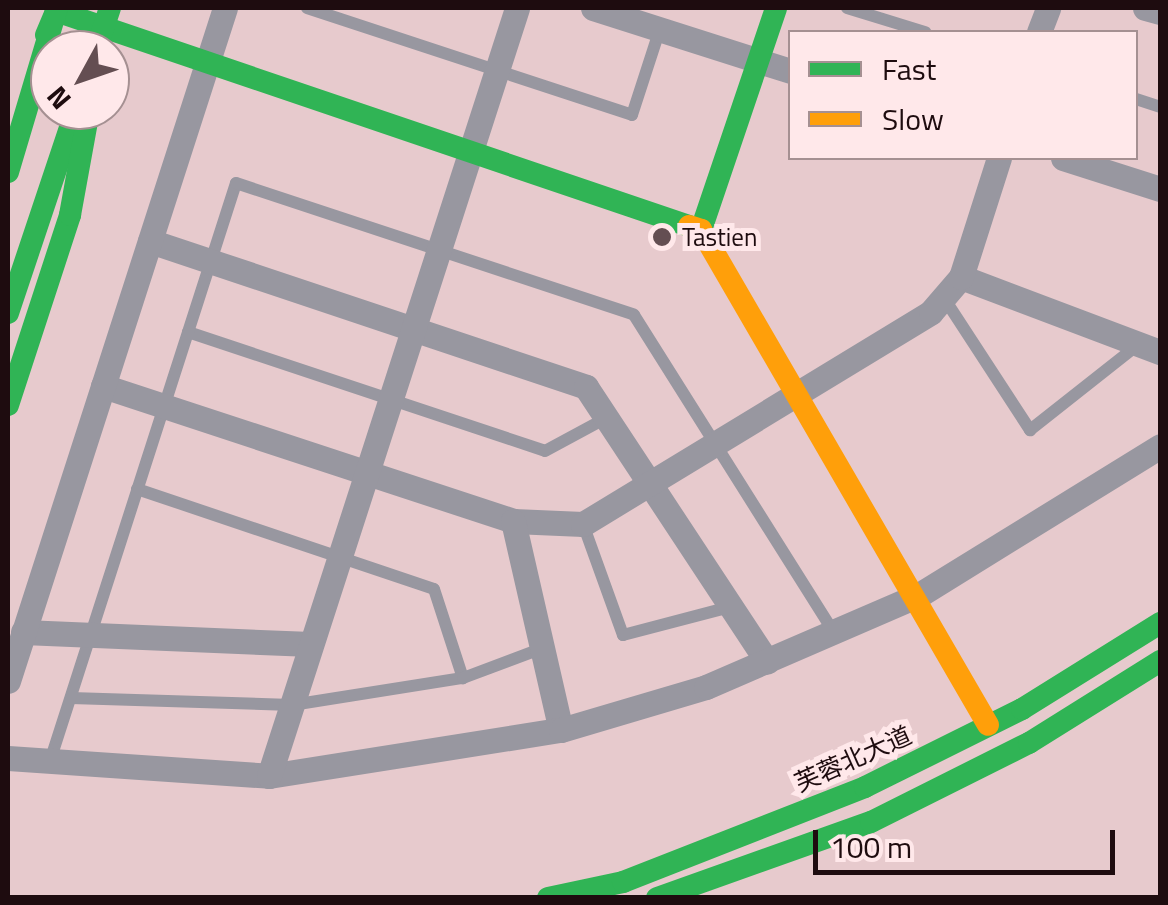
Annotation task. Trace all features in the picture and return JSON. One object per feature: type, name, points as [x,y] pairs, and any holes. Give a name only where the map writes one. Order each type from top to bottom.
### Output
[{"type":"main road","points":[[700,230],[776,8]]},
{"type":"main road","points":[[57,9],[95,30]]},
{"type":"main road","points":[[8,122],[57,9]]},
{"type":"main road","points":[[8,172],[57,9]]},
{"type":"main road","points":[[130,41],[207,62],[700,230],[919,596],[988,725]]},
{"type":"main road","points":[[10,305],[69,130]]},
{"type":"main road","points":[[8,405],[70,214],[85,130]]},
{"type":"main road","name":"芙蓉北大道","points":[[548,898],[658,869],[865,787],[988,725],[1160,623]]},
{"type":"main road","points":[[657,898],[872,822],[1029,742],[1160,661]]},
{"type":"street","points":[[8,681],[225,8]]},
{"type":"street","points":[[269,776],[517,8]]},
{"type":"street","points":[[592,8],[788,70]]},
{"type":"street","points":[[1145,8],[1160,12]]},
{"type":"street","points":[[103,386],[368,469],[514,521],[583,524],[796,388],[930,312],[961,277],[998,160]]},
{"type":"street","points":[[1069,160],[1160,189]]},
{"type":"street","points":[[150,241],[586,388],[766,662]]},
{"type":"street","points":[[961,277],[1150,348]]},
{"type":"street","points":[[8,758],[269,776],[561,730],[766,662],[919,596],[1160,446]]},
{"type":"street","points":[[514,521],[561,730]]},
{"type":"street","points":[[23,632],[311,644]]},
{"type":"lane","points":[[307,8],[632,115],[660,29]]},
{"type":"lane","points":[[847,8],[918,30]]},
{"type":"lane","points":[[50,760],[236,183],[634,315],[718,441],[834,633]]},
{"type":"lane","points":[[943,296],[1030,430],[1150,348]]},
{"type":"lane","points":[[188,332],[545,451],[606,418]]},
{"type":"lane","points":[[137,489],[434,589],[463,678]]},
{"type":"lane","points":[[583,524],[623,635],[730,607]]},
{"type":"lane","points":[[71,698],[292,705],[463,678],[543,648]]},
{"type":"traffic: fast","points":[[8,172],[57,8]]},
{"type":"traffic: fast","points":[[103,30],[110,8]]},
{"type":"traffic: fast","points":[[701,230],[776,8]]},
{"type":"traffic: fast","points":[[48,30],[56,11],[112,30]]},
{"type":"traffic: fast","points":[[130,36],[689,226]]},
{"type":"traffic: fast","points":[[8,313],[69,130]]},
{"type":"traffic: fast","points":[[8,405],[70,215],[85,130]]},
{"type":"traffic: fast","points":[[548,898],[623,882],[865,787],[1022,709],[1160,623]]},
{"type":"traffic: fast","points":[[657,898],[871,822],[1029,743],[1160,661]]},
{"type":"traffic: slow","points":[[689,226],[701,230],[988,725]]},
{"type":"place","name":"Tastien","points":[[662,237]]}]
